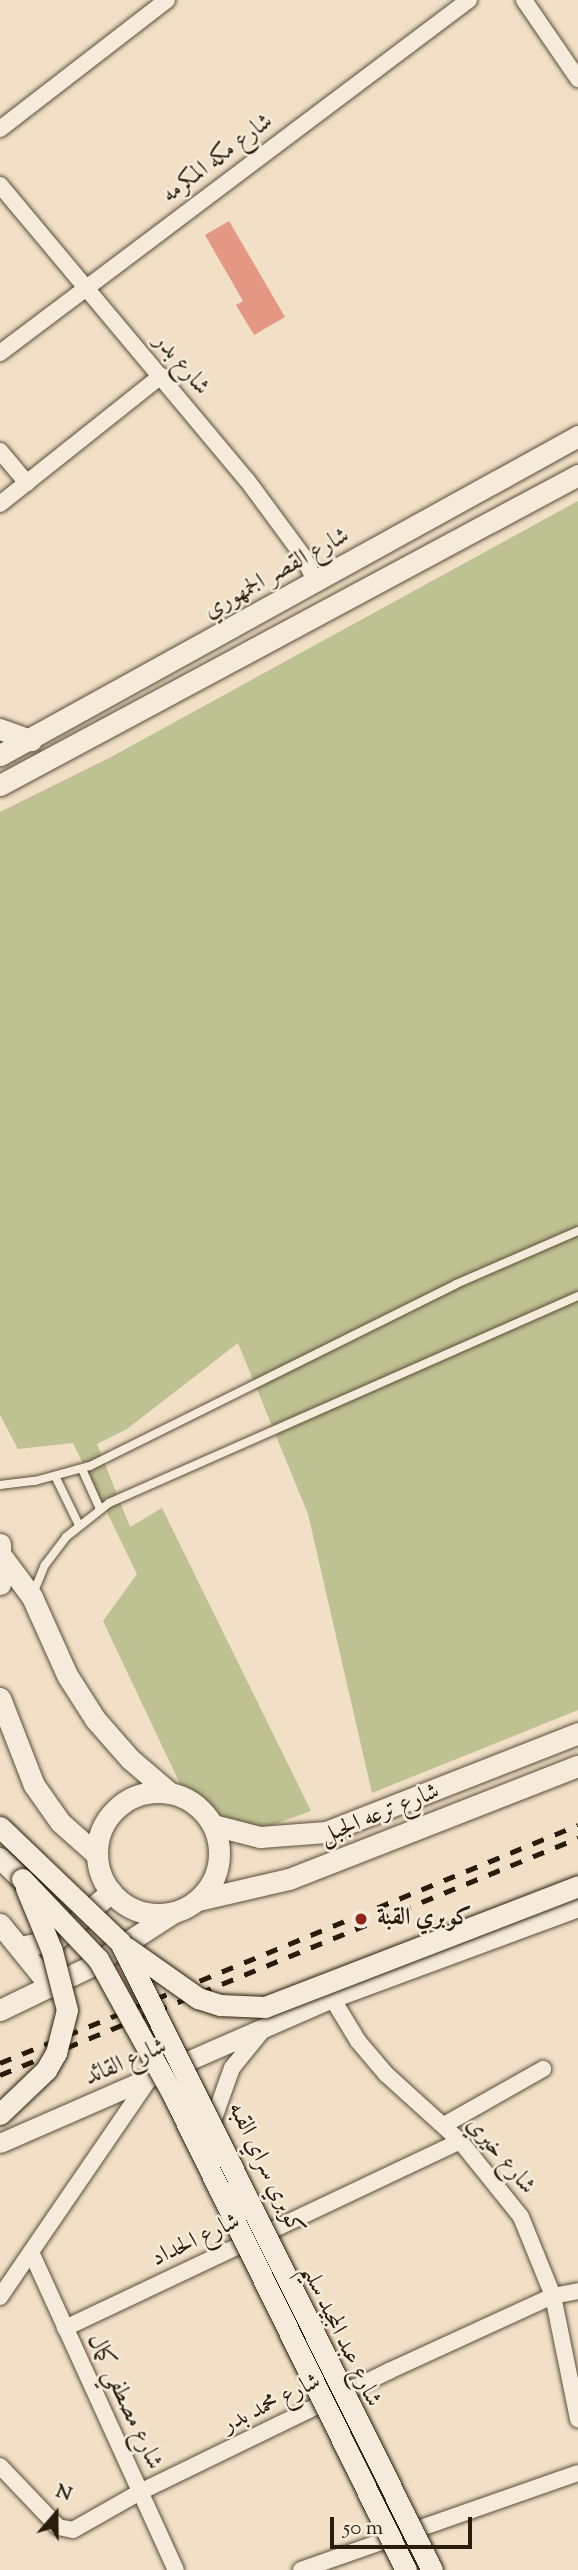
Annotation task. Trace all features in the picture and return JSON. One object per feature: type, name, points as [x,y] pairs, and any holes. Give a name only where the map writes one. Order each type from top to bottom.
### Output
[{"type":"main road","name":"شارع القصر الجمهوري","points":[[0,755],[316,583],[578,436]]},
{"type":"main road","points":[[0,785],[578,475]]},
{"type":"main road","points":[[0,729],[31,740]]},
{"type":"main road","points":[[0,2010],[51,1987],[198,1900],[219,1865],[213,1825],[195,1804],[170,1793],[130,1759],[95,1719],[66,1675],[32,1598],[2,1551]]},
{"type":"main road","points":[[0,1584],[2,1551]]},
{"type":"main road","points":[[0,1698],[34,1785],[60,1822],[97,1854],[111,1892],[133,1909],[174,1912]]},
{"type":"main road","name":"شارع ترعه الجبل","points":[[213,1825],[260,1838],[310,1836],[578,1733]]},
{"type":"main road","points":[[500,1764],[510,1791]]},
{"type":"main road","name":"شارع ترعه الجبل","points":[[198,1900],[278,1883],[578,1766]]},
{"type":"main road","points":[[97,1854],[102,1828],[118,1806],[143,1794],[170,1793]]},
{"type":"main road","points":[[0,1818],[16,1842]]},
{"type":"main road","name":"كوبري سراي القبه","points":[[0,1827],[120,1942],[429,2570]]},
{"type":"main road","name":"كوبري سراي القبه","points":[[0,1858],[98,1959],[173,2095],[406,2570]]},
{"type":"main road","points":[[0,2114],[46,2070],[56,2053],[67,2010],[52,1951],[22,1879]]},
{"type":"main road","points":[[120,1942],[198,1998],[220,2005],[265,2007],[578,1886]]},
{"type":"main road","points":[[20,1947],[55,1940],[111,1892]]},
{"type":"main road","points":[[0,1924],[51,1987]]},
{"type":"street","points":[[0,128],[167,0]]},
{"type":"street","points":[[524,0],[578,79]]},
{"type":"street","name":"شارع مكه المكرمه","points":[[0,353],[466,1]]},
{"type":"street","name":"شارع بدر","points":[[0,185],[83,288],[161,376],[286,531],[316,583]]},
{"type":"street","points":[[0,504],[161,376]]},
{"type":"street","points":[[0,451],[27,483]]},
{"type":"street","name":"شارع القائد","points":[[0,2143],[154,2079],[332,1998],[578,1907]]},
{"type":"street","name":"شارع خيري","points":[[332,1998],[386,2074],[444,2124],[521,2217],[553,2296],[578,2419]]},
{"type":"street","points":[[213,2122],[232,2068],[269,2025]]},
{"type":"street","points":[[444,2124],[543,2069]]},
{"type":"street","points":[[0,2297],[154,2079]]},
{"type":"street","name":"شارع عبد المجيد سليم","points":[[154,2079],[186,2090],[213,2122],[429,2570]]},
{"type":"street","name":"شارع الحداد","points":[[65,2328],[460,2141]]},
{"type":"street","name":"شارع مصطفي كمال","points":[[31,2252],[176,2570]]},
{"type":"street","name":"شارع محمد بدر","points":[[0,2466],[58,2527],[68,2531],[141,2492],[553,2296],[578,2291]]},
{"type":"street","points":[[301,2570],[408,2529],[578,2473]]},
{"type":"lane","points":[[0,1485],[82,1469],[444,1290],[578,1231]]},
{"type":"lane","points":[[32,1598],[45,1565],[79,1525],[100,1509],[578,1296]]},
{"type":"lane","points":[[82,1469],[100,1509]]},
{"type":"lane","points":[[55,1476],[79,1525]]},
{"type":"green space","points":[[578,501],[578,1710],[372,1793],[308,1514],[238,1343],[127,1429],[97,1444],[130,1527],[162,1508],[311,1811],[242,1836],[190,1805],[103,1621],[137,1574],[73,1443],[18,1449],[0,1415],[0,812],[111,757]]},
{"type":"building","points":[[229,221],[285,317],[254,335],[236,305],[243,301],[205,235]]},
{"type":"railway","points":[[0,2063],[578,1825]]},
{"type":"railway","points":[[0,2075],[578,1838]]},
{"type":"place","name":"كوبري القبة","points":[[361,1919]]}]
